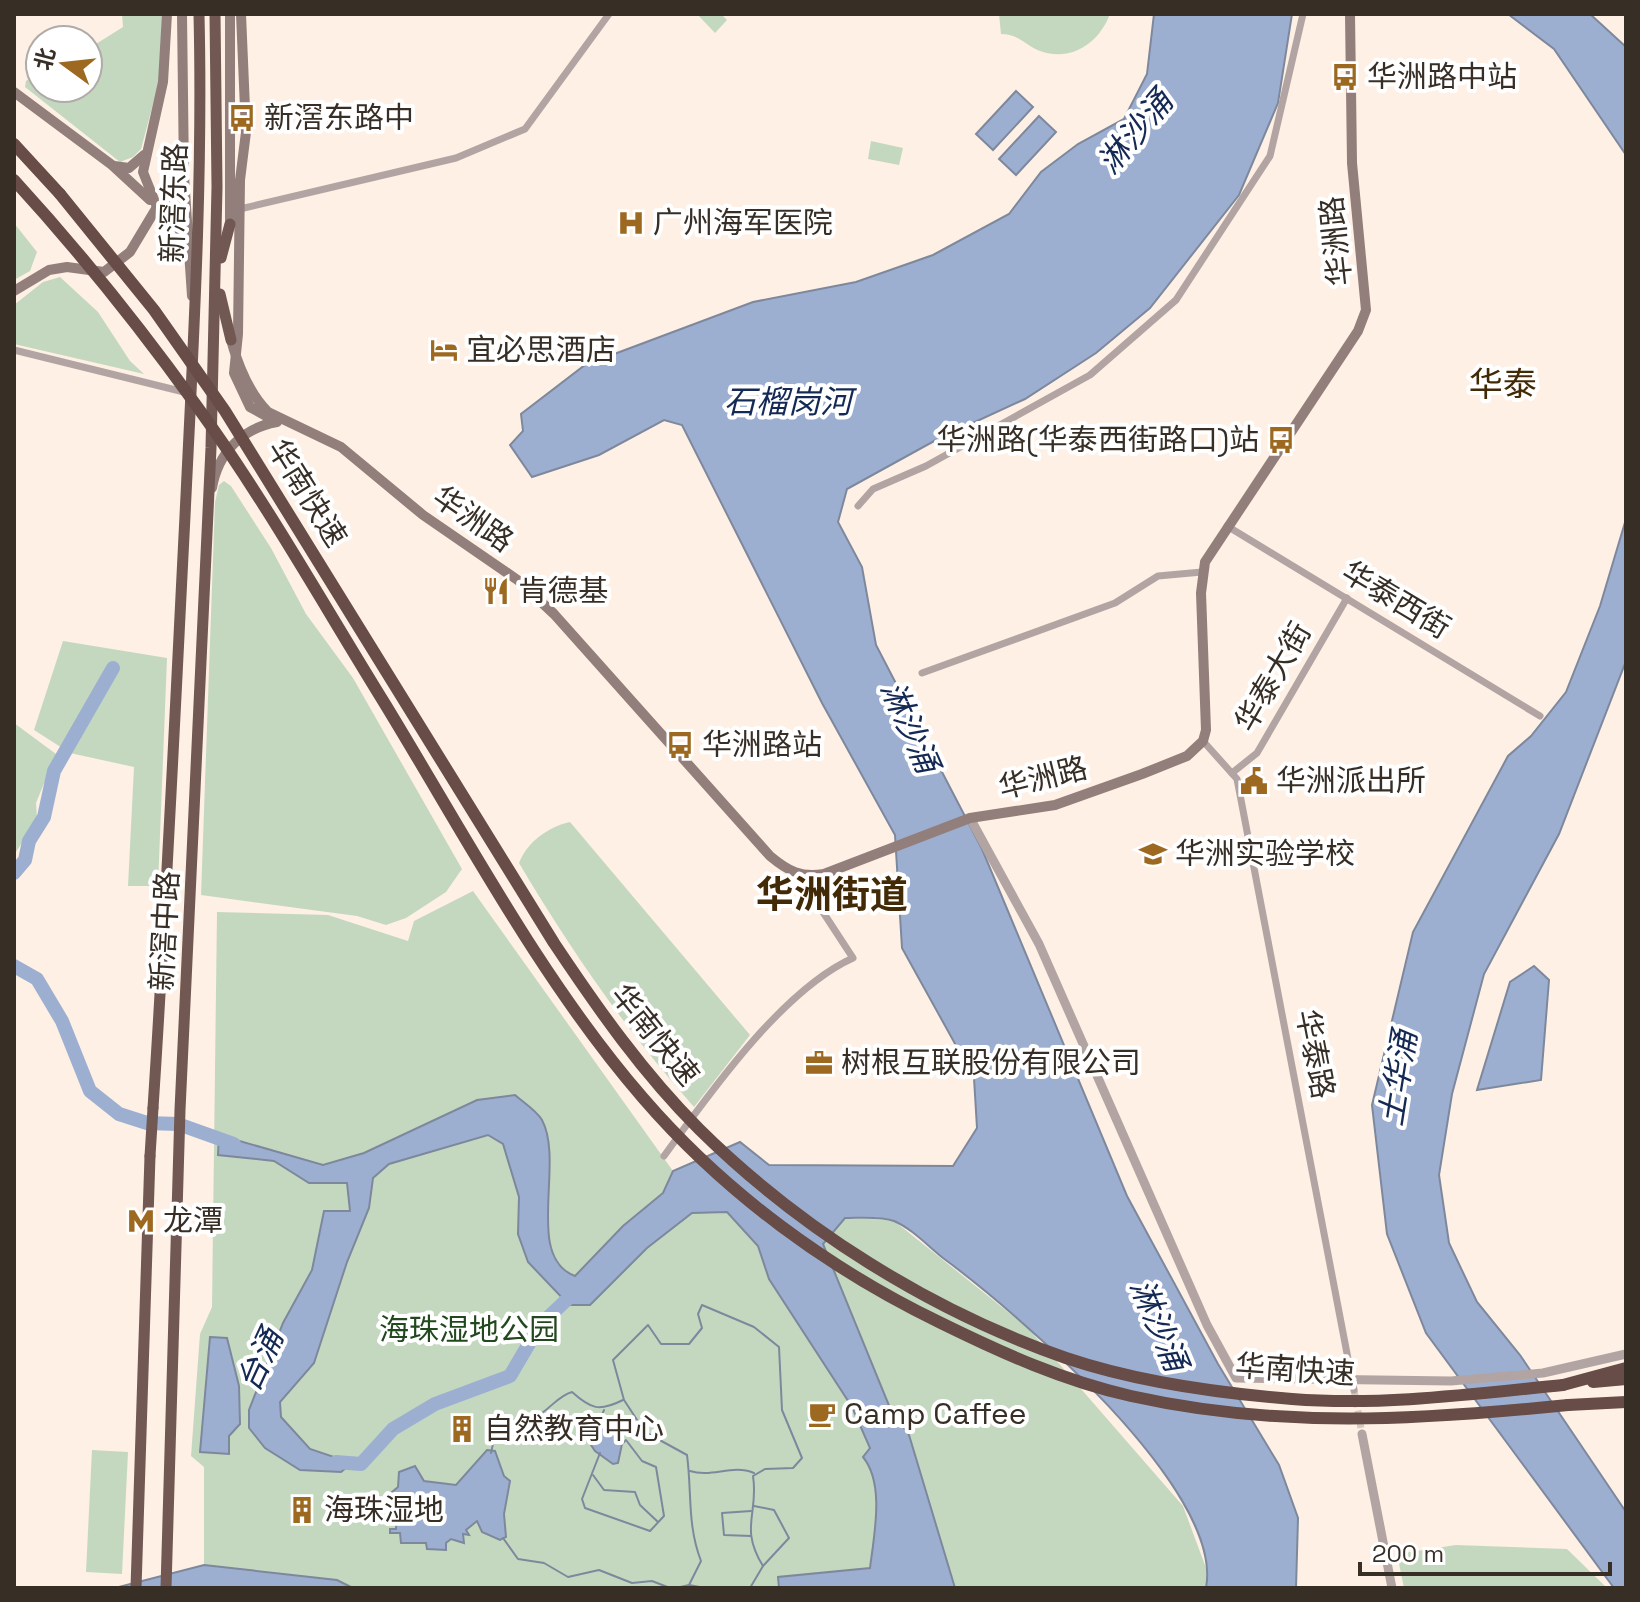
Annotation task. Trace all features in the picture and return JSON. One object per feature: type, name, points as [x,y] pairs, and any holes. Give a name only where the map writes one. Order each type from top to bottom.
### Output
[{"type":"highway","name":"新滘东路","points":[[190,393],[200,86],[199,14]]},
{"type":"highway","name":"新滘东路","points":[[215,14],[216,277]]},
{"type":"highway","name":"华南快速","points":[[14,144],[60,194],[154,310],[225,411],[554,943],[604,1017],[634,1057],[699,1129],[789,1207],[839,1243],[924,1294],[1035,1345],[1100,1368],[1215,1390],[1329,1401],[1418,1400],[1626,1379]]},
{"type":"highway","name":"华南快速","points":[[14,180],[82,258],[198,408],[587,1026],[671,1128],[779,1223],[817,1252],[902,1304],[1017,1358],[1131,1396],[1229,1412],[1353,1421],[1418,1419],[1626,1402]]},
{"type":"highway","points":[[230,224],[216,277],[231,340]]},
{"type":"highway","name":"新滘中路","points":[[166,1588],[178,1157],[216,277]]},
{"type":"highway","name":"新滘中路","points":[[136,1588],[150,1156],[169,873],[190,393]]},
{"type":"highway","points":[[1563,1385],[1626,1368]]},
{"type":"main road","points":[[157,207],[144,181],[144,155],[163,82],[167,14]]},
{"type":"main road","points":[[182,14],[184,176],[194,326]]},
{"type":"main road","points":[[230,14],[230,224]]},
{"type":"main road","points":[[235,355],[246,132],[241,14]]},
{"type":"main road","name":"华洲路","points":[[231,340],[235,355],[259,403],[279,418],[341,447],[423,515],[519,581],[554,614],[770,856],[798,874],[824,874],[970,818],[1055,805],[1180,760],[1203,741],[1206,730],[1202,572],[1210,552],[1358,331],[1366,310],[1352,163],[1350,14]]},
{"type":"main road","points":[[14,92],[112,165],[176,222],[187,249]]},
{"type":"main road","points":[[112,165],[129,168],[144,155]]},
{"type":"main road","points":[[157,207],[172,206],[177,201],[184,176]]},
{"type":"main road","points":[[14,291],[49,270],[67,267],[104,272],[130,252],[157,207]]},
{"type":"main road","points":[[208,513],[212,483],[231,445],[264,424],[295,425]]},
{"type":"street","points":[[240,209],[456,158],[525,129],[609,14]]},
{"type":"street","points":[[858,506],[873,489],[926,466],[1090,375],[1176,300],[1270,156],[1303,14]]},
{"type":"street","points":[[14,350],[190,393]]},
{"type":"street","name":"华泰西街","points":[[1227,526],[1540,716]]},
{"type":"street","points":[[922,673],[1115,603],[1158,576],[1202,572]]},
{"type":"street","name":"华泰大街","points":[[1232,773],[1257,753],[1347,598]]},
{"type":"street","name":"华泰路","points":[[1203,741],[1237,779],[1353,1385]]},
{"type":"street","points":[[970,818],[1039,944],[1207,1325],[1236,1378],[1353,1385],[1451,1381],[1543,1373],[1626,1354]]},
{"type":"street","points":[[664,1156],[726,1070],[818,978],[853,958],[798,874]]},
{"type":"street","points":[[1362,1434],[1392,1588]]},
{"type":"green space","points":[[122,14],[164,14],[159,82],[141,149],[133,157],[120,162],[47,104],[104,104],[104,39],[123,27]]},
{"type":"green space","points":[[697,14],[721,14],[727,20],[715,33]]},
{"type":"green space","points":[[999,14],[1110,14],[1099,34],[1083,48],[1052,54],[1001,34]]},
{"type":"green space","points":[[871,141],[903,148],[899,165],[868,159]]},
{"type":"green space","points":[[14,223],[37,252],[30,271],[14,280]]},
{"type":"green space","points":[[60,277],[98,312],[130,361],[144,374],[14,344],[14,305],[43,282]]},
{"type":"green space","points":[[224,481],[231,486],[271,548],[306,614],[353,678],[462,869],[446,892],[406,918],[386,925],[357,916],[201,895],[215,502],[219,485]]},
{"type":"green space","points":[[63,641],[167,658],[158,886],[128,886],[134,767],[70,753],[34,730]]},
{"type":"green space","points":[[14,723],[56,754],[36,803],[37,819],[14,855]]},
{"type":"green space","points":[[570,822],[750,1035],[694,1107],[600,989],[519,863],[527,848],[539,836]]},
{"type":"green space","name":"海珠湿地公园","points":[[473,891],[673,1171],[845,1218],[893,1220],[1028,1328],[1183,1506],[1209,1576],[1205,1588],[353,1588],[337,1580],[204,1565],[204,1467],[191,1456],[200,1334],[212,1307],[217,912],[328,915],[408,941],[414,921]]},
{"type":"green space","points":[[92,1450],[128,1452],[122,1574],[86,1572]]},
{"type":"green space","points":[[1456,1545],[1567,1549],[1607,1588],[1404,1588],[1397,1554]]},
{"type":"water","name":"石榴岗河","points":[[1154,14],[1292,14],[1278,103],[1239,195],[1150,308],[1096,353],[1025,399],[936,440],[847,489],[838,522],[862,567],[876,645],[982,849],[1127,1196],[1218,1364],[1279,1465],[1298,1518],[1296,1588],[1206,1588],[1203,1548],[1183,1503],[1150,1454],[1109,1406],[1017,1318],[913,1233],[883,1218],[845,1218],[823,1244],[890,1408],[909,1435],[955,1588],[779,1588],[778,1577],[870,1568],[876,1495],[870,1468],[863,1457],[870,1448],[852,1407],[769,1279],[758,1246],[727,1212],[692,1213],[647,1248],[590,1305],[569,1305],[528,1262],[518,1234],[519,1197],[503,1144],[488,1135],[389,1164],[373,1178],[369,1208],[347,1262],[314,1363],[280,1402],[281,1417],[310,1449],[352,1463],[341,1472],[300,1470],[265,1448],[249,1428],[249,1410],[283,1323],[312,1270],[324,1211],[350,1211],[347,1183],[309,1183],[274,1161],[218,1155],[219,1135],[323,1165],[364,1153],[477,1100],[515,1095],[542,1120],[548,1138],[548,1230],[552,1250],[560,1266],[575,1276],[623,1226],[663,1193],[673,1171],[740,1142],[769,1165],[953,1166],[977,1128],[974,1078],[902,948],[895,835],[822,703],[682,425],[664,420],[599,455],[532,477],[510,445],[523,431],[521,414],[585,365],[753,302],[856,282],[933,255],[1009,214],[1041,172],[1078,144],[1124,119],[1147,74]]},
{"type":"water","points":[[1508,14],[1590,14],[1626,47],[1626,155],[1554,49]]},
{"type":"water","points":[[1016,91],[1033,107],[993,150],[976,134]]},
{"type":"water","points":[[1039,116],[1056,132],[1016,175],[999,159]]},
{"type":"water","name":"土华涌","points":[[1626,519],[1626,661],[1559,834],[1484,974],[1452,1094],[1439,1175],[1449,1243],[1477,1302],[1520,1355],[1626,1512],[1626,1588],[1614,1588],[1426,1333],[1387,1234],[1372,1105],[1413,932],[1508,756],[1531,736],[1566,692],[1600,606]]},
{"type":"water","points":[[1534,966],[1549,980],[1541,1080],[1477,1090],[1510,982]]},
{"type":"water","points":[[210,1337],[227,1338],[239,1386],[240,1424],[229,1436],[229,1454],[200,1452]]},
{"type":"water","points":[[607,1422],[622,1444],[618,1463],[613,1464],[595,1451],[587,1439]]},
{"type":"water","points":[[487,1450],[495,1451],[504,1476],[510,1481],[504,1514],[506,1537],[500,1540],[482,1532],[477,1521],[466,1530],[469,1535],[463,1534],[464,1543],[451,1539],[446,1543],[446,1550],[427,1549],[426,1543],[401,1543],[400,1533],[390,1533],[390,1529],[396,1529],[397,1496],[392,1492],[398,1487],[399,1472],[415,1466],[424,1481],[456,1485]]},
{"type":"water","points":[[204,1565],[337,1580],[353,1588],[115,1588]]},
{"type":"waterway","points":[[14,873],[25,860],[29,841],[44,817],[54,771],[113,668]]},
{"type":"waterway","name":"台涌","points":[[14,966],[37,979],[62,1021],[90,1091],[119,1114],[147,1123],[178,1124],[234,1144]]},
{"type":"waterway","name":"台涌","points":[[336,1462],[361,1464],[393,1429],[435,1404],[510,1376],[540,1325],[577,1290]]},
{"type":"waterway","points":[[689,1585],[701,1561],[692,1521],[687,1455],[645,1432],[624,1400],[613,1360],[648,1325],[661,1344],[689,1344],[702,1328],[698,1314],[702,1305],[754,1327],[779,1347],[782,1410],[802,1458],[793,1468],[765,1469],[753,1476],[752,1541],[763,1566],[750,1588]]},
{"type":"waterway","points":[[491,1453],[497,1425],[535,1417],[567,1394],[572,1392],[596,1407],[623,1400]]},
{"type":"waterway","points":[[604,1410],[601,1417],[607,1422]]},
{"type":"waterway","points":[[600,1453],[582,1499],[585,1508],[650,1531],[664,1516],[656,1467],[642,1461],[626,1440],[622,1444]]},
{"type":"waterway","points":[[690,1471],[738,1470],[754,1473]]},
{"type":"waterway","points":[[593,1475],[604,1490],[635,1492],[640,1505],[658,1522]]},
{"type":"waterway","points":[[754,1506],[774,1510],[789,1538],[763,1566]]},
{"type":"waterway","points":[[751,1511],[722,1513],[724,1535],[751,1536]]},
{"type":"waterway","points":[[503,1538],[518,1559],[544,1563],[568,1577],[599,1570],[632,1583],[652,1581],[670,1588]]},
{"type":"waterway","points":[[676,1588],[689,1585],[705,1588]]},
{"type":"tunnel","points":[[1354,1390],[1362,1434]]},
{"type":"place","name":"华洲路中站","points":[[1345,77]]},
{"type":"place","name":"新滘东路中","points":[[242,118]]},
{"type":"place","name":"广州海军医院","points":[[631,223]]},
{"type":"place","name":"宜必思酒店","points":[[444,350]]},
{"type":"place","name":"华洲路(华泰西街路口)站","points":[[1281,440]]},
{"type":"place","name":"肯德基","points":[[496,591]]},
{"type":"place","name":"华洲路站","points":[[680,745]]},
{"type":"place","name":"华洲派出所","points":[[1254,781]]},
{"type":"place","name":"华洲实验学校","points":[[1153,854]]},
{"type":"place","name":"树根互联股份有限公司","points":[[819,1063]]},
{"type":"place","name":"龙潭","points":[[141,1221]]},
{"type":"place","name":"Camp Caffee","points":[[822,1414]]},
{"type":"place","name":"自然教育中心","points":[[462,1429]]},
{"type":"place","name":"海珠湿地","points":[[302,1510]]},
{"type":"district","name":"华泰","points":[[1503,384]]},
{"type":"district","name":"华洲街道","points":[[832,895]]},
{"type":"water label","name":"淋沙涌","points":[[1135,132]]},
{"type":"water label","name":"淋沙涌","points":[[910,727]]},
{"type":"water label","name":"淋沙涌","points":[[1159,1325]]}]
